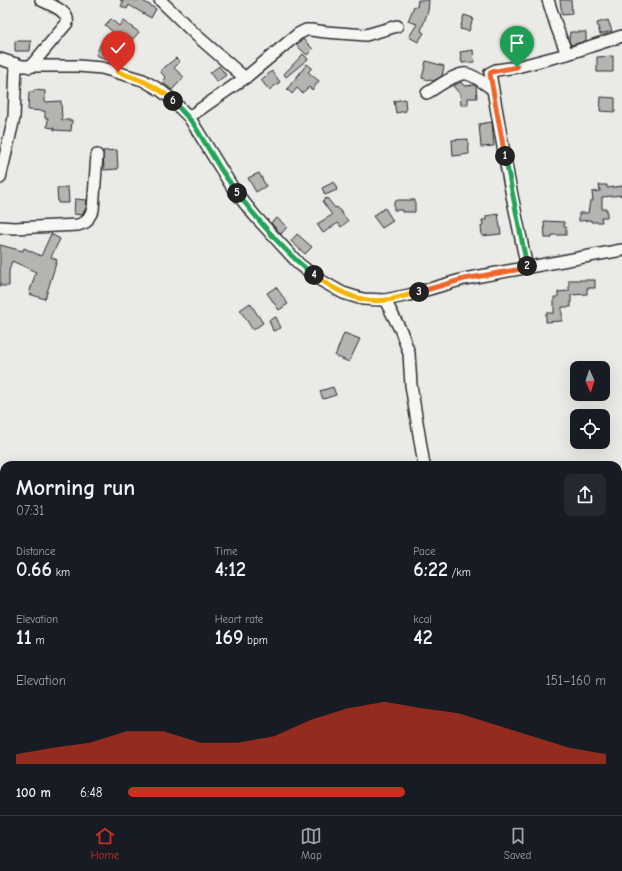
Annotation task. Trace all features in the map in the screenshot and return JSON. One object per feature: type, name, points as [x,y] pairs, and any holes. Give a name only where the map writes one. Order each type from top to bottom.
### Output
[{"type":"street","points":[[30,67],[67,23],[68,19],[62,11],[41,0]]},
{"type":"street","points":[[160,0],[196,35],[245,78]]},
{"type":"street","points":[[548,0],[567,54]]},
{"type":"street","points":[[189,117],[245,78],[298,34],[306,30],[366,35],[397,26]]},
{"type":"street","points":[[527,268],[492,89],[490,77],[491,72],[567,54],[622,36]]},
{"type":"street","points":[[0,60],[30,67],[78,66],[102,68],[143,80],[160,90],[189,117],[234,190],[255,216],[299,264],[320,280],[343,293],[363,299],[385,300],[409,295],[464,279],[622,250]]},
{"type":"street","points":[[0,178],[14,118],[16,64]]},
{"type":"street","points":[[427,93],[463,74],[469,75],[492,89]]},
{"type":"street","points":[[0,227],[78,225],[86,222],[93,210],[97,155]]},
{"type":"street","points":[[385,300],[401,331],[409,353],[411,385],[423,461]]},
{"type":"building","points":[[120,0],[141,0],[156,9],[151,18],[129,5],[127,9],[121,6],[123,2]]},
{"type":"building","points":[[418,0],[429,0],[428,11],[421,31],[424,33],[418,42],[409,37],[417,24],[408,21],[414,6],[417,7]]},
{"type":"building","points":[[560,0],[571,0],[572,14],[562,15]]},
{"type":"building","points":[[464,15],[473,18],[469,31],[460,29]]},
{"type":"building","points":[[111,19],[119,26],[123,21],[139,32],[133,39],[128,36],[126,39],[122,37],[120,40],[113,35],[114,33],[105,25]]},
{"type":"building","points":[[608,20],[612,31],[600,34],[597,23]]},
{"type":"building","points":[[570,32],[586,32],[586,41],[571,45],[569,41]]},
{"type":"building","points":[[303,39],[313,49],[307,55],[296,45]]},
{"type":"building","points":[[15,41],[31,41],[30,51],[15,51]]},
{"type":"building","points":[[101,43],[109,46],[108,49],[122,54],[118,64],[96,55]]},
{"type":"building","points":[[473,50],[474,62],[462,63],[460,52]]},
{"type":"building","points":[[303,54],[308,59],[286,77],[284,74]]},
{"type":"building","points":[[613,56],[613,72],[597,72],[597,57]]},
{"type":"building","points":[[176,58],[180,62],[174,68],[184,77],[172,90],[162,82],[166,78],[160,71]]},
{"type":"building","points":[[426,61],[444,66],[442,76],[433,81],[422,78]]},
{"type":"building","points":[[307,64],[312,68],[308,72],[319,81],[312,90],[309,87],[302,93],[297,88],[292,94],[287,89]]},
{"type":"building","points":[[219,66],[226,75],[217,82],[210,73]]},
{"type":"building","points":[[272,71],[280,82],[269,90],[261,80]]},
{"type":"building","points":[[461,82],[464,86],[476,86],[477,98],[468,98],[468,105],[461,105],[460,94],[453,86]]},
{"type":"building","points":[[34,90],[45,91],[45,102],[61,101],[62,120],[72,120],[71,131],[54,130],[54,128],[47,127],[48,118],[45,118],[45,111],[28,110],[29,92],[34,92]]},
{"type":"building","points":[[601,97],[615,98],[615,112],[600,111]]},
{"type":"building","points":[[405,99],[406,111],[396,113],[394,101]]},
{"type":"building","points":[[492,122],[494,146],[481,147],[479,124]]},
{"type":"building","points":[[468,139],[469,154],[453,156],[452,140]]},
{"type":"building","points":[[117,150],[118,169],[104,170],[103,151]]},
{"type":"building","points":[[259,173],[266,186],[256,192],[248,178]]},
{"type":"building","points":[[334,182],[337,190],[325,195],[322,188]]},
{"type":"building","points":[[599,185],[607,185],[607,188],[622,186],[622,195],[602,197],[602,209],[607,209],[607,217],[601,217],[602,222],[591,222],[591,220],[579,221],[579,213],[588,213],[590,201],[593,201],[592,192],[600,191]]},
{"type":"building","points":[[68,187],[69,203],[58,203],[57,188]]},
{"type":"building","points":[[327,198],[335,208],[337,207],[348,221],[341,227],[338,223],[323,233],[317,224],[332,215],[322,201]]},
{"type":"building","points":[[75,199],[87,200],[86,208],[82,215],[74,214]]},
{"type":"building","points":[[398,200],[415,200],[415,212],[402,212],[402,210],[394,210],[394,202]]},
{"type":"building","points":[[385,208],[393,221],[382,228],[373,216]]},
{"type":"building","points":[[498,214],[501,234],[482,236],[482,220],[486,220],[486,216]]},
{"type":"building","points":[[277,218],[287,227],[281,234],[271,223]]},
{"type":"building","points":[[544,221],[564,222],[564,227],[566,227],[566,235],[552,235],[552,238],[545,238]]},
{"type":"building","points":[[51,234],[60,239],[51,257],[57,260],[45,299],[29,294],[36,272],[12,261],[9,271],[9,286],[0,286],[0,245],[23,251],[24,248],[41,256]]},
{"type":"building","points":[[297,234],[312,247],[305,254],[291,241]]},
{"type":"building","points":[[569,280],[595,280],[595,288],[587,288],[587,294],[571,295],[571,307],[562,307],[562,321],[546,322],[546,313],[554,313],[554,297],[558,297],[558,292],[569,291]]},
{"type":"building","points":[[276,287],[288,304],[279,310],[267,293]]},
{"type":"building","points":[[250,303],[263,323],[253,330],[240,310]]},
{"type":"building","points":[[276,317],[281,328],[273,331],[269,320]]},
{"type":"building","points":[[344,333],[360,339],[349,362],[335,356]]},
{"type":"building","points":[[333,387],[336,395],[323,399],[320,391]]},
{"type":"route","points":[[118,72],[143,80],[160,90],[189,117],[234,190],[255,216],[299,264],[320,280],[343,293],[363,299],[385,300],[409,295],[464,279],[527,268],[490,77],[490,73],[496,70],[517,67]]}]
